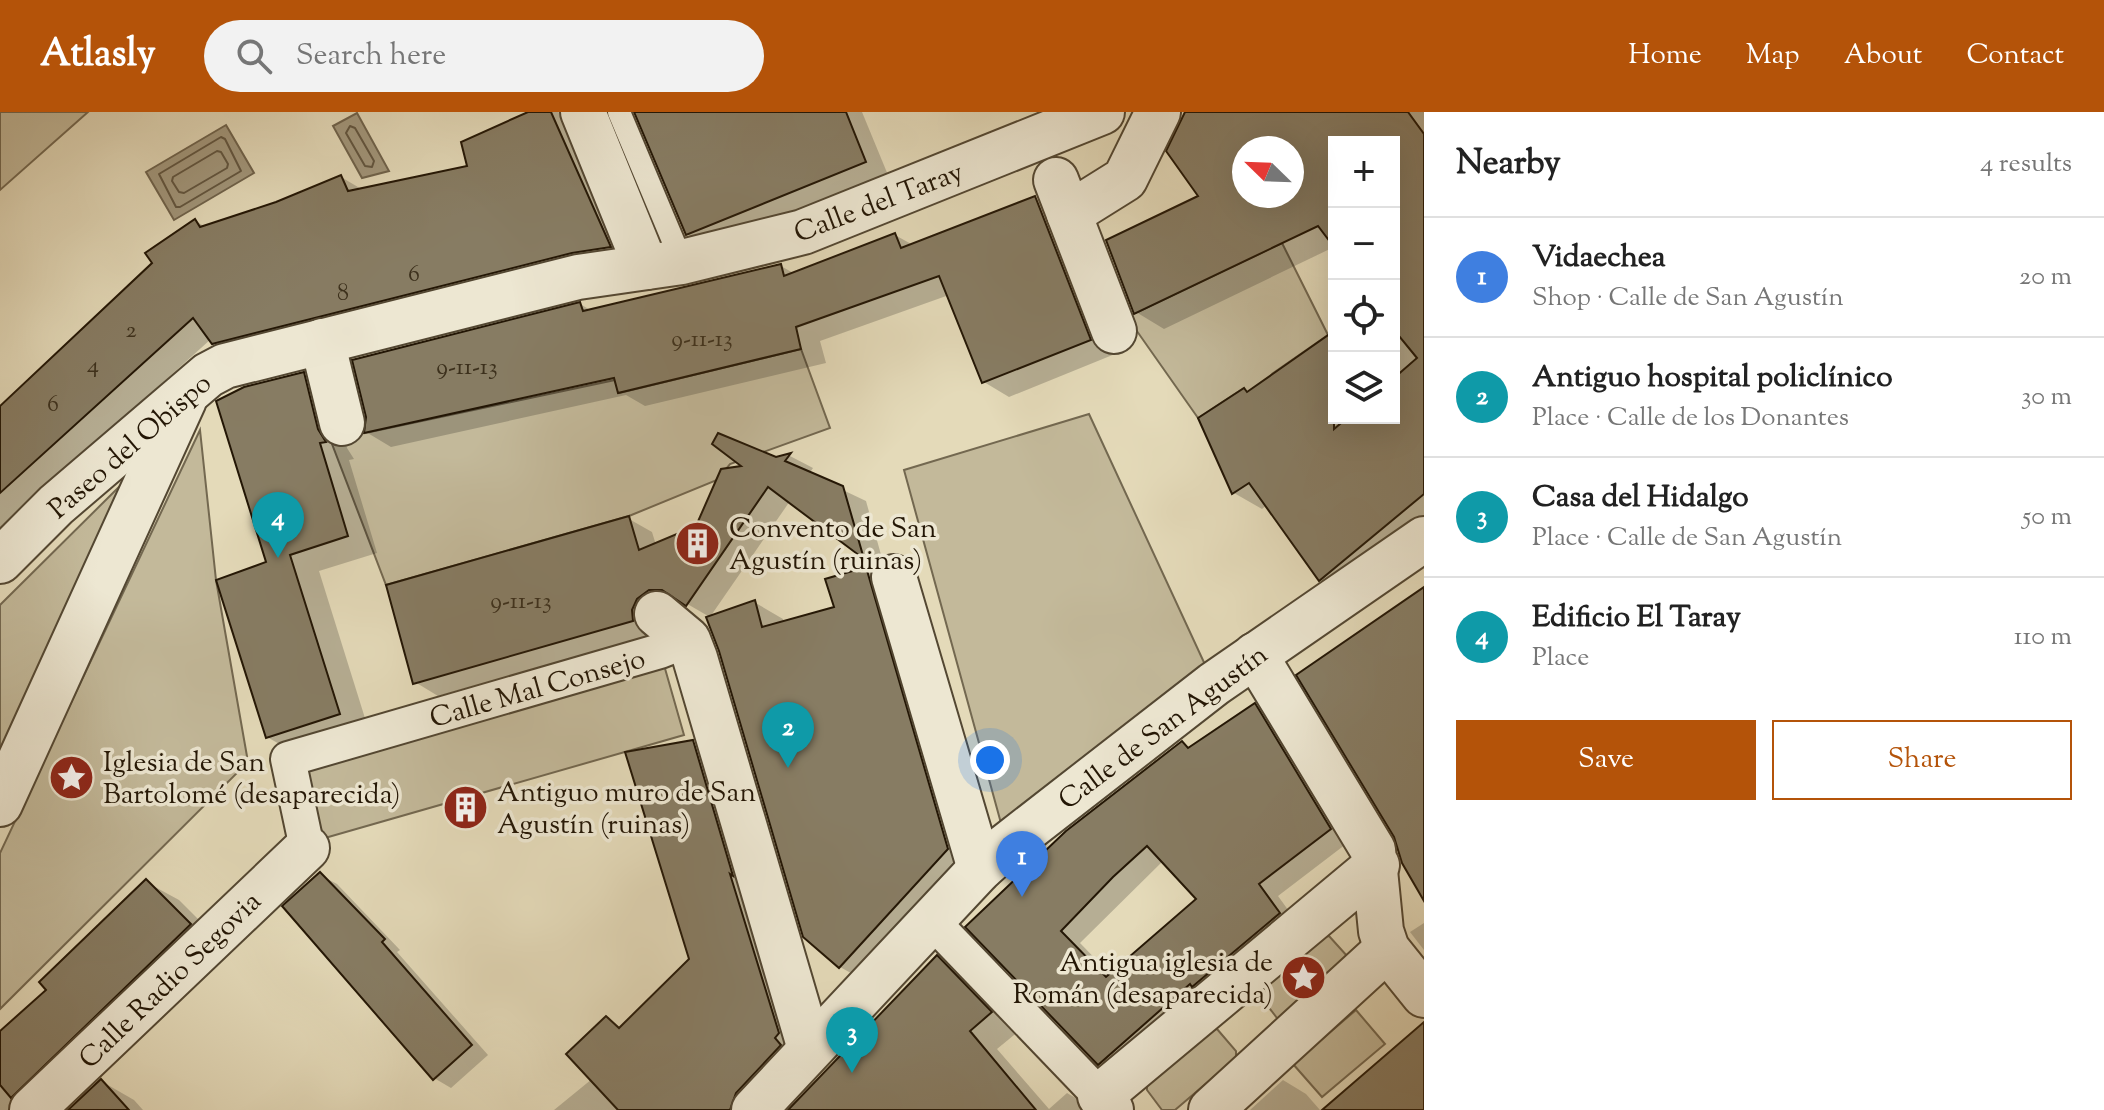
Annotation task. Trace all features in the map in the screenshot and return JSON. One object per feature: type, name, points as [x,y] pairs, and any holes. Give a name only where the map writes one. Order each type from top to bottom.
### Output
[{"type":"street","points":[[583,112],[664,265]]},
{"type":"street","name":"Calle del Taray","points":[[225,366],[578,277],[664,265],[803,232],[1102,112]]},
{"type":"street","points":[[1114,331],[1063,197],[1125,179],[1158,112]]},
{"type":"street","points":[[322,341],[342,423]]},
{"type":"street","name":"Paseo del Obispo","points":[[0,561],[56,505],[208,375],[225,366]]},
{"type":"street","points":[[0,804],[186,394]]},
{"type":"street","name":"Calle de San Agustín","points":[[754,1110],[980,869],[1190,703],[1424,539]]},
{"type":"street","points":[[894,577],[980,869]]},
{"type":"street","points":[[673,627],[810,1049]]},
{"type":"street","name":"Calle Mal Consejo","points":[[307,848],[288,759],[645,656],[673,627]]},
{"type":"street","points":[[1255,655],[1373,850],[1377,865],[1381,931],[1387,949],[1424,995]]},
{"type":"street","name":"Calle Radio Segovia","points":[[32,1110],[307,848]]},
{"type":"street","points":[[932,921],[1106,1103],[1377,865]]},
{"type":"street","points":[[1211,1110],[1387,949]]},
{"type":"lane","points":[[619,112],[664,265]]},
{"type":"shaded area","points":[[0,112],[88,112],[0,190]]},
{"type":"shaded area","points":[[1282,243],[1328,335],[1272,374],[1258,411],[1244,388],[1198,418],[1127,317]]},
{"type":"shaded area","points":[[801,349],[830,428],[730,464],[717,480],[629,516],[386,585],[324,423],[361,418],[365,433],[615,380],[619,393]]},
{"type":"shaded area","points":[[1089,414],[1214,684],[1007,845],[904,470]]},
{"type":"shaded area","points":[[200,430],[216,580],[248,762],[0,1009],[0,853]]},
{"type":"shaded area","points":[[131,475],[0,751],[0,605]]},
{"type":"shaded area","points":[[660,651],[684,735],[311,842],[288,759]]},
{"type":"shaded area","points":[[1329,936],[1348,957],[1284,1019],[1277,1018],[1260,996],[1259,990],[1322,937]]},
{"type":"shaded area","points":[[1356,1010],[1385,1044],[1322,1097],[1293,1064]]},
{"type":"shaded area","points":[[1217,1029],[1236,1051],[1236,1058],[1175,1110],[1162,1110],[1147,1090],[1147,1084],[1210,1030]]},
{"type":"water","points":[[357,113],[389,171],[362,178],[333,126]]},
{"type":"water","points":[[226,125],[254,173],[174,220],[146,172]]},
{"type":"building","points":[[528,112],[551,112],[611,247],[572,253],[212,344],[193,318],[0,493],[0,406],[152,263],[145,253],[195,219],[200,227],[276,202],[341,175],[348,191],[467,166],[461,142]]},
{"type":"building","points":[[634,112],[846,112],[866,162],[686,235]]},
{"type":"building","points":[[1185,112],[1408,112],[1424,134],[1424,494],[1319,581],[1249,483],[1232,494],[1198,418],[1244,388],[1247,392],[1328,335],[1328,424],[1334,424],[1334,429],[1340,424],[1400,424],[1400,373],[1417,358],[1400,337],[1400,136],[1328,136],[1328,239],[1318,226],[1134,314],[1106,240],[1198,196],[1166,151]]},
{"type":"building","points":[[1035,196],[1091,340],[982,383],[939,276],[796,327],[801,349],[618,393],[614,378],[364,433],[366,417],[352,360],[580,302],[583,311],[781,264],[784,276],[895,233],[901,248]]},
{"type":"building","points":[[304,372],[318,429],[326,442],[320,443],[348,536],[290,555],[340,714],[266,738],[216,580],[266,562],[216,401],[244,387]]},
{"type":"building","points":[[718,433],[776,457],[791,453],[785,461],[843,486],[864,559],[768,487],[686,606],[662,590],[649,590],[637,599],[632,610],[633,621],[413,684],[386,585],[629,516],[639,550],[696,526],[721,469],[741,466],[712,444]]},
{"type":"building","points":[[866,567],[948,849],[839,968],[803,937],[719,651],[706,617],[755,600],[762,627],[834,607],[825,579]]},
{"type":"building","points":[[1424,587],[1424,901],[1402,863],[1394,837],[1296,675]]},
{"type":"building","points":[[1255,703],[1331,829],[1259,884],[1280,913],[1192,987],[1190,984],[1098,1065],[965,927],[1066,831],[1182,741],[1188,748]],"holes":[[[1147,846],[1196,899],[1106,977],[1061,931]]]},
{"type":"building","points":[[693,740],[779,1033],[775,1038],[781,1045],[736,1093],[730,1110],[618,1110],[566,1054],[606,1016],[619,1028],[689,959],[625,752]]},
{"type":"building","points":[[320,872],[385,939],[382,942],[472,1045],[433,1080],[282,906]]},
{"type":"building","points":[[146,879],[191,924],[11,1098],[0,1085],[0,1031],[46,990],[39,982]]},
{"type":"building","points":[[937,955],[992,1012],[970,1031],[1036,1110],[788,1110]]},
{"type":"building","points":[[1424,1022],[1424,1110],[1322,1110]]},
{"type":"building","points":[[101,1079],[129,1110],[68,1110]]},
{"type":"place","name":"Convento de San Agustín (ruinas)","points":[[698,543]]},
{"type":"place","name":"Edificio El Taray","points":[[278,558]]},
{"type":"place","name":"Antiguo hospital policlínico","points":[[788,768]]},
{"type":"place","name":"Iglesia de San Bartolomé (desaparecida)","points":[[72,777]]},
{"type":"place","name":"Antiguo muro de San Agustín (ruinas)","points":[[466,807]]},
{"type":"place","name":"Vidaechea","points":[[1022,897]]},
{"type":"place","name":"Antigua iglesia de Román (desaparecida)","points":[[1304,977]]},
{"type":"place","name":"Casa del Hidalgo","points":[[852,1073]]}]
